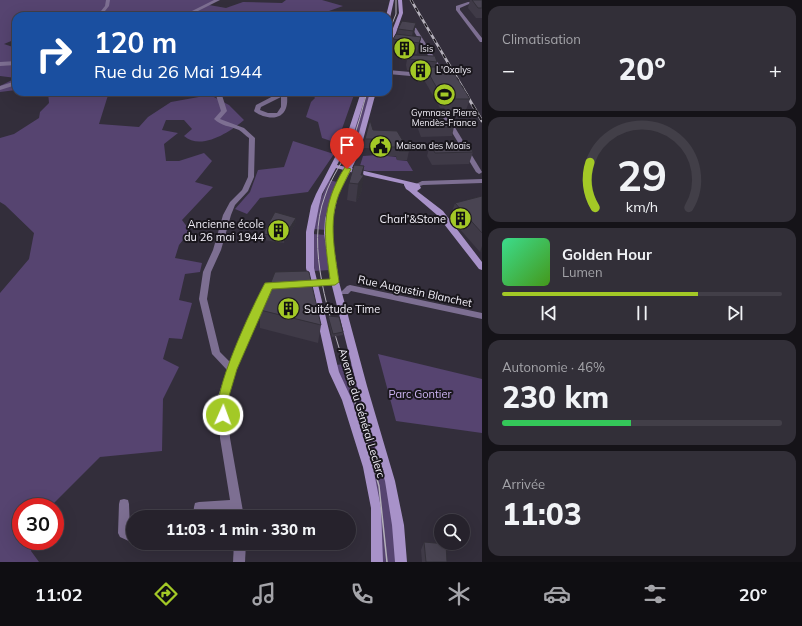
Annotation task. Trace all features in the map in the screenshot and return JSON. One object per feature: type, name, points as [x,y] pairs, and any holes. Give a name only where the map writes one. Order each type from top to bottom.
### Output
[{"type":"main road","points":[[389,12],[392,0]]},
{"type":"main road","points":[[392,33],[400,13],[400,0]]},
{"type":"main road","name":"Avenue du Général Leclerc","points":[[363,96],[351,132],[319,194],[312,218],[310,232],[310,268],[334,372],[347,400],[368,467],[376,508],[378,562]]},
{"type":"main road","name":"Avenue du Général Leclerc","points":[[372,96],[357,151],[335,195],[329,219],[328,233],[335,282],[362,386],[390,481],[398,525],[401,562]]},
{"type":"main road","points":[[334,166],[393,180],[413,187],[450,224],[457,236],[482,267]]},
{"type":"street","points":[[103,12],[108,0]]},
{"type":"street","points":[[192,12],[218,0]]},
{"type":"street","points":[[482,2],[468,3],[458,7],[458,10],[482,41]]},
{"type":"street","points":[[392,72],[443,77],[414,28]]},
{"type":"street","points":[[392,41],[397,42]]},
{"type":"street","points":[[418,45],[425,46]]},
{"type":"street","points":[[0,64],[12,63]]},
{"type":"street","points":[[0,88],[12,84]]},
{"type":"street","points":[[219,96],[224,111],[217,119],[242,129],[252,138],[253,152],[251,177],[245,191],[232,204],[227,214],[216,250],[207,272],[203,299],[216,354],[232,369]]},
{"type":"street","points":[[278,96],[271,101],[258,106],[258,111],[265,115],[280,114],[283,110],[284,96]]},
{"type":"street","points":[[445,116],[479,172]]},
{"type":"street","points":[[413,187],[422,183],[482,181]]},
{"type":"street","points":[[300,283],[335,282]]},
{"type":"street","points":[[237,510],[223,415],[223,396],[232,369],[268,286],[288,284]]},
{"type":"street","name":"Rue Augustin Blanchet","points":[[346,292],[350,288],[482,316]]},
{"type":"street","points":[[124,504],[124,533],[126,534]]},
{"type":"street","points":[[198,510],[198,507],[236,505]]},
{"type":"street","points":[[239,562],[240,550]]},
{"type":"green space","points":[[0,0],[216,0],[209,5],[226,8],[243,2],[282,3],[286,0],[322,0],[343,6],[324,12],[12,12],[12,41],[4,44],[12,47],[12,78],[0,76]]},
{"type":"green space","points":[[12,80],[12,90],[0,92],[0,86]]},
{"type":"green space","points":[[48,96],[108,96],[99,124],[139,127],[148,117],[171,102],[212,96],[229,105],[244,120],[231,130],[215,138],[199,142],[184,136],[192,129],[184,120],[166,120],[162,130],[178,133],[164,144],[166,161],[179,161],[204,153],[212,161],[195,182],[213,187],[182,220],[190,231],[179,245],[175,258],[202,263],[200,272],[185,274],[179,300],[192,303],[182,339],[169,338],[163,359],[179,367],[163,399],[162,451],[100,457],[59,498],[12,498],[12,550],[31,550],[39,562],[0,562],[0,293],[29,259],[34,233],[0,202],[0,138],[14,134],[39,118],[40,112],[49,103]]},
{"type":"green space","points":[[314,96],[354,96],[337,143],[322,138],[318,122],[306,117],[311,102],[315,98]]},
{"type":"green space","points":[[364,96],[370,96],[357,146],[350,160],[341,158],[348,145]]},
{"type":"green space","points":[[293,141],[334,154],[308,192],[260,198],[247,214],[235,209],[250,192],[258,170],[284,167]]},
{"type":"green space","points":[[378,155],[396,157],[397,160],[407,161],[413,171],[368,171],[359,169],[363,156]]},
{"type":"green space","points":[[329,180],[337,182],[329,208],[326,230],[314,229],[319,203]]},
{"type":"green space","points":[[313,234],[326,235],[329,270],[314,271]]},
{"type":"green space","name":"Parc Gontier","points":[[378,354],[482,379],[482,433],[396,421]]},
{"type":"green space","points":[[353,363],[386,480],[398,562],[381,562],[380,519],[336,365]]},
{"type":"building","points":[[472,0],[482,0],[482,8],[478,8]]},
{"type":"building","points":[[402,21],[416,23],[413,31],[398,29]]},
{"type":"building","points":[[396,34],[421,37],[419,43],[393,39]]},
{"type":"building","points":[[408,55],[435,56],[437,62],[409,59]]},
{"type":"building","points":[[425,67],[450,67],[470,99],[449,99],[447,97],[442,97]]},
{"type":"building","points":[[370,120],[373,130],[397,131],[409,151],[399,151],[397,147],[380,147],[378,139],[365,139]]},
{"type":"building","points":[[420,121],[450,121],[454,127],[423,128]]},
{"type":"building","points":[[430,144],[468,144],[473,152],[435,153]]},
{"type":"building","points":[[354,165],[364,166],[361,175],[364,175],[358,184],[349,183]]},
{"type":"building","points":[[482,196],[482,233],[455,203]]},
{"type":"building","points":[[275,212],[296,218],[284,237],[263,234]]},
{"type":"building","points":[[275,272],[309,272],[321,325],[260,310]]},
{"type":"building","points":[[328,316],[339,317],[343,332],[333,334]]},
{"type":"building","points":[[424,542],[434,543],[434,550],[446,550],[447,562],[426,562]]},
{"type":"tram line","points":[[392,24],[396,14],[396,0]]},
{"type":"tram line","points":[[345,368],[322,282],[318,238],[320,216],[325,196],[330,182],[348,151],[358,125],[366,96]]},
{"type":"tram line","points":[[345,367],[379,486],[387,562]]},
{"type":"railway","points":[[411,0],[467,95]]},
{"type":"railway","points":[[466,94],[482,121]]},
{"type":"place","name":"Isis","points":[[405,49]]},
{"type":"place","name":"L'Oxalys","points":[[420,70]]},
{"type":"place","name":"Gymnase Pierre Mendès-France","points":[[444,94]]},
{"type":"place","name":"Maison des Moaïs","points":[[381,146]]},
{"type":"place","name":"Charl’&Stone","points":[[461,219]]},
{"type":"place","name":"Ancienne école du 26 mai 1944","points":[[279,230]]},
{"type":"place","name":"Suitétude Time","points":[[289,309]]},
{"type":"route","points":[[223,415],[223,396],[232,369],[268,286],[313,282],[335,282],[332,273],[328,233],[329,219],[335,195],[347,169]]}]
